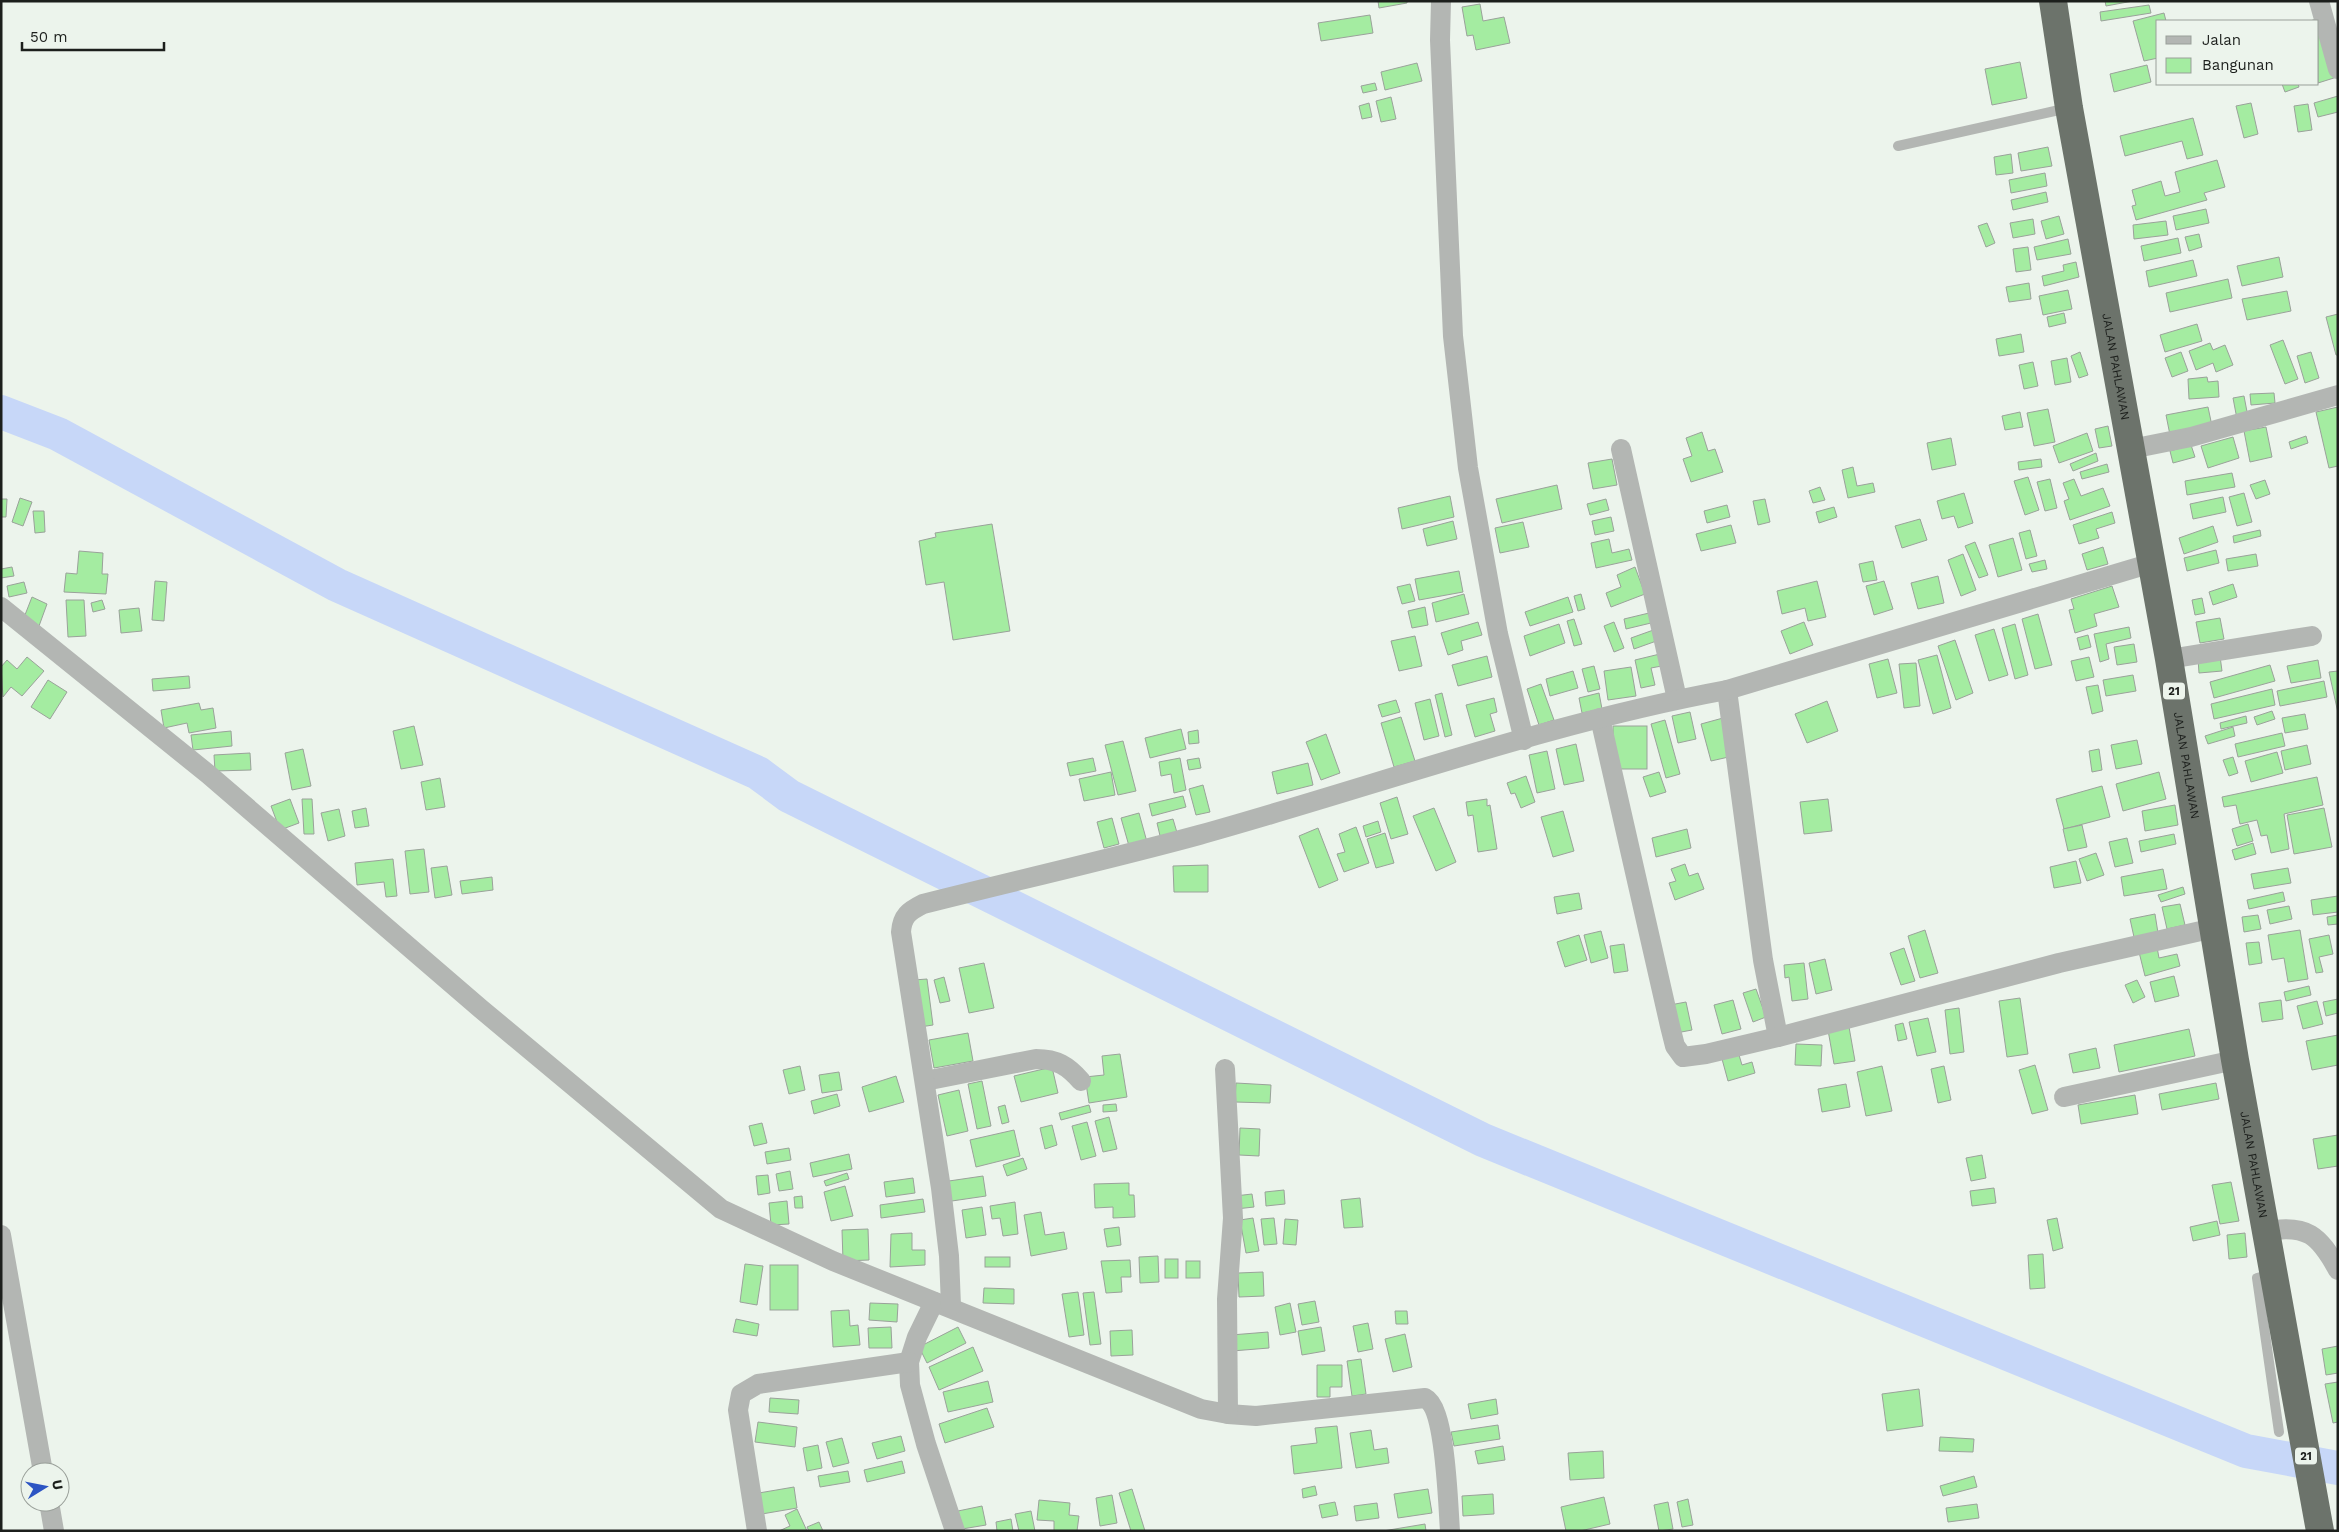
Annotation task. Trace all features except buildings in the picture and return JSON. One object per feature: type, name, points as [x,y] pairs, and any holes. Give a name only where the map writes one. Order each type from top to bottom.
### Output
[{"type":"highway","name":"JALAN PAHLAWAN","points":[[2053,1],[2069,108],[2169,659],[2235,1060],[2320,1531]]},
{"type":"street","points":[[1441,1],[1440,40],[1453,336],[1468,468],[1498,634],[1524,740]]},
{"type":"street","points":[[2319,1],[2338,69]]},
{"type":"street","points":[[2131,449],[2192,438],[2338,395]]},
{"type":"street","points":[[1621,449],[1677,699]]},
{"type":"street","points":[[954,1531],[910,1385],[909,1362],[916,1337],[942,1304],[949,1256],[925,1081],[901,932],[904,918],[908,912],[922,904],[1198,835],[1600,718],[1677,699],[1728,690],[2152,563]]},
{"type":"street","points":[[1,607],[208,774],[481,1009],[721,1209],[833,1261],[1200,1409],[1256,1416],[1348,1408],[1425,1398],[1435,1408],[1441,1428],[1450,1531]]},
{"type":"street","points":[[2169,659],[2312,636]]},
{"type":"street","points":[[1728,690],[1764,960],[1778,1038]]},
{"type":"street","points":[[1600,718],[1675,1046],[1683,1056],[1689,1057],[1778,1038],[2059,963],[2214,928]]},
{"type":"street","points":[[925,1081],[1036,1059],[1049,1059],[1061,1063],[1081,1081]]},
{"type":"street","points":[[2064,1097],[2235,1060]]},
{"type":"street","points":[[1225,1069],[1233,1218],[1227,1299],[1228,1414]]},
{"type":"street","points":[[2266,1232],[2291,1228],[2302,1229],[2312,1236],[2328,1253],[2338,1270]]},
{"type":"street","points":[[1,1235],[42,1462]]},
{"type":"street","points":[[757,1531],[738,1410],[741,1394],[758,1384],[909,1362]]},
{"type":"street","points":[[51,1512],[54,1531]]},
{"type":"lane","points":[[1898,146],[2069,108]]},
{"type":"lane","points":[[2273,1274],[2257,1278],[2279,1432]]},
{"type":"waterway","points":[[1,412],[58,434],[337,585],[758,773],[789,796],[1483,1140],[2246,1451],[2338,1468]]}]
